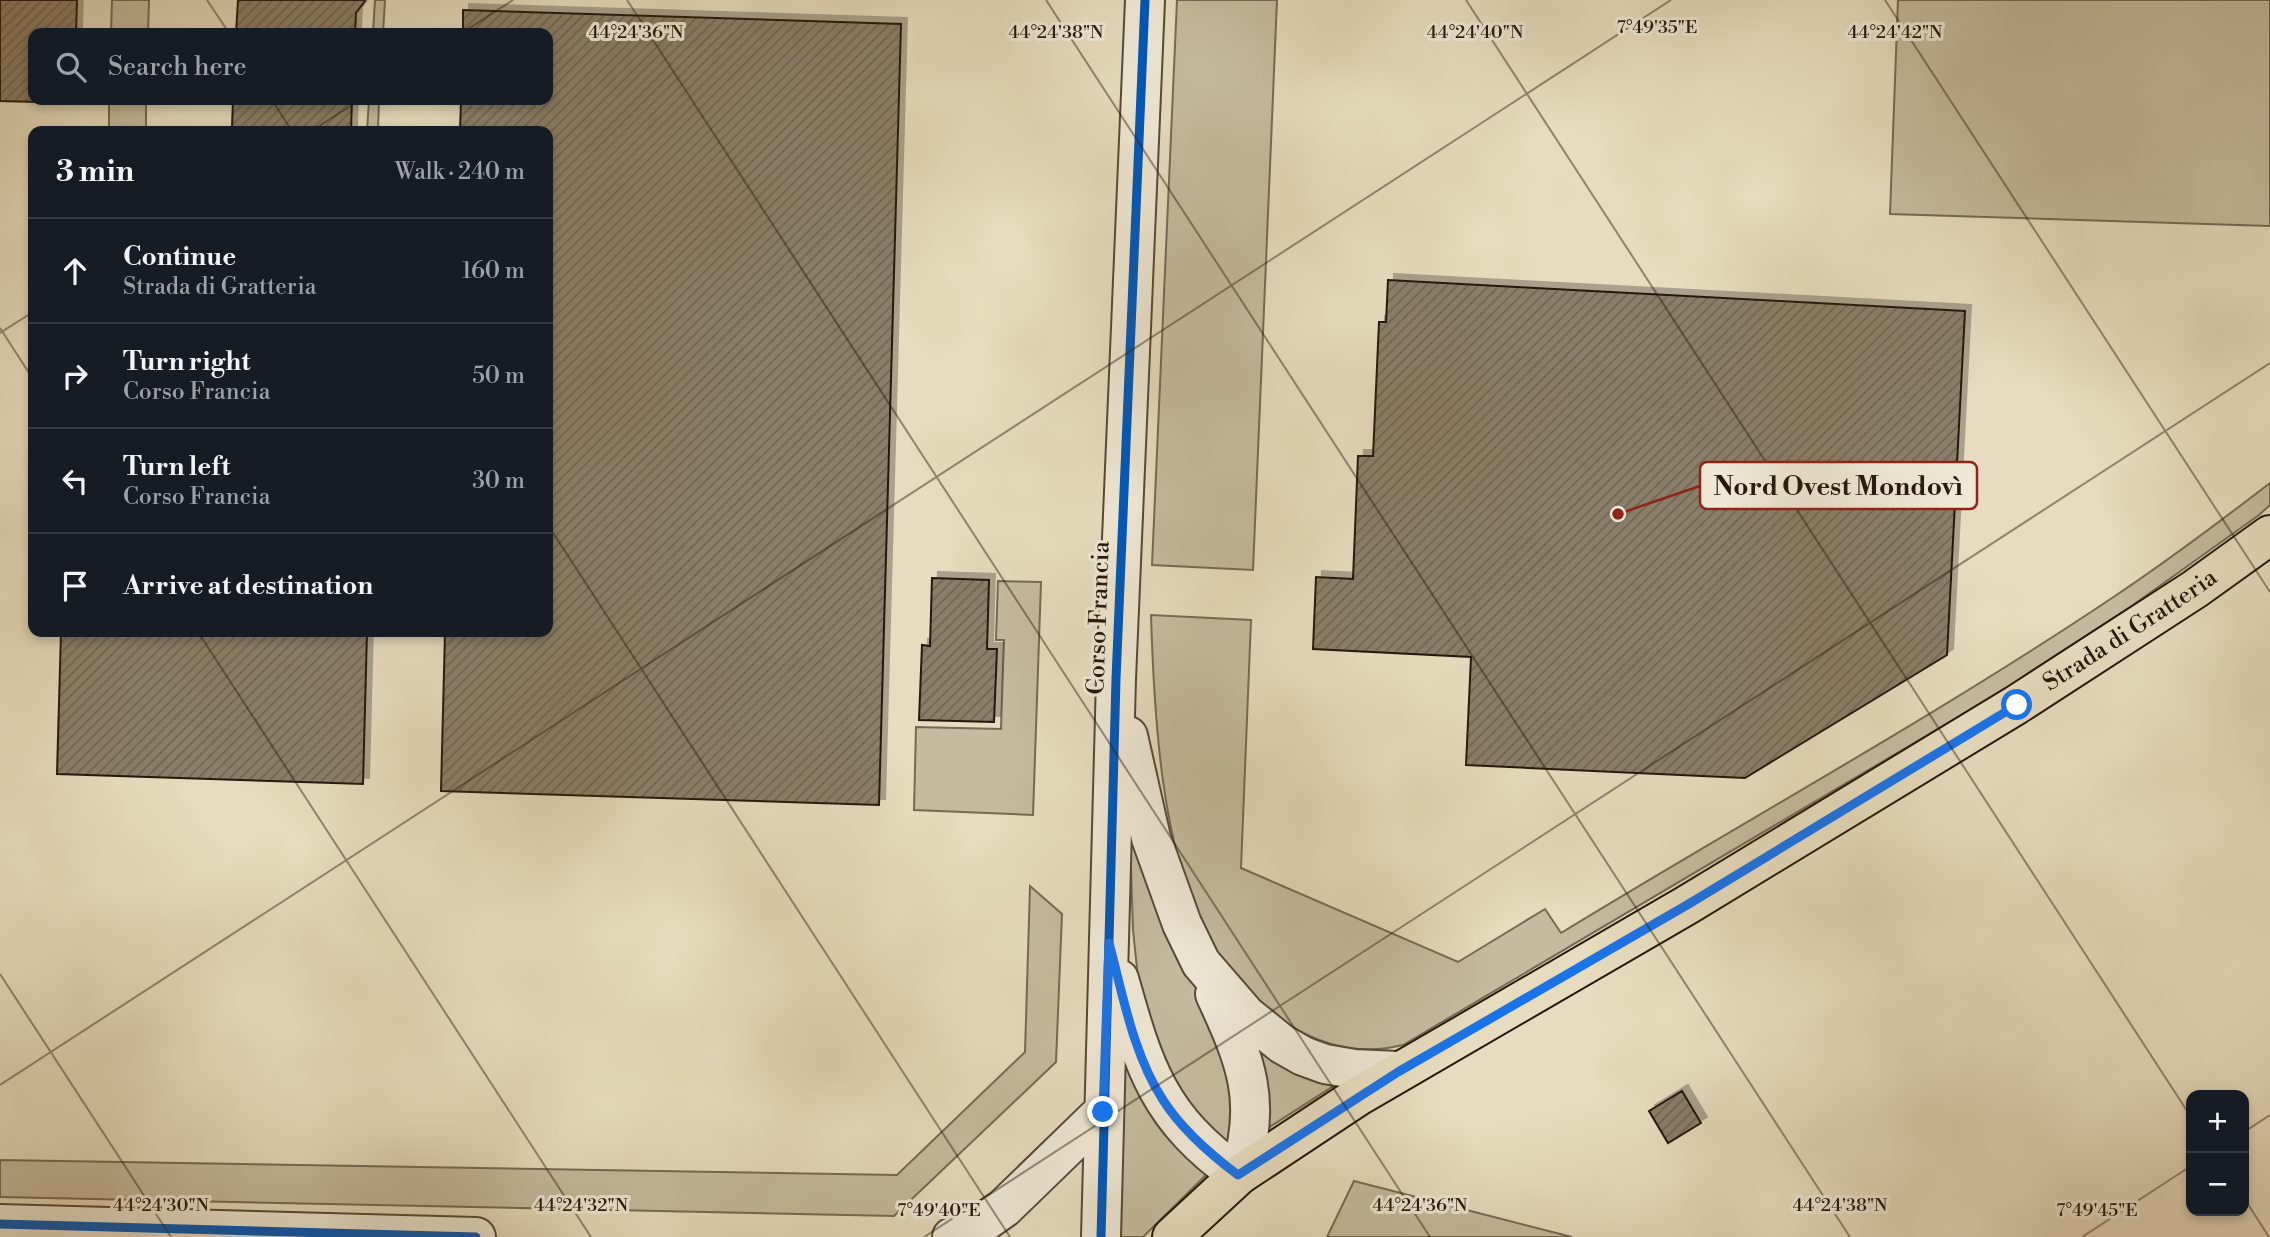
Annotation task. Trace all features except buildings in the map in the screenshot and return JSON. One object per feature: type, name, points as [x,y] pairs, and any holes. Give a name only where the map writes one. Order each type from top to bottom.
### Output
[{"type":"main road","name":"Strada di Gratteria","points":[[1172,1237],[1238,1175],[1398,1072],[1687,905],[2017,705],[2195,589],[2270,536]]},
{"type":"street","name":"Corso Francia","points":[[1101,1237],[1116,679],[1145,0]]},
{"type":"street","name":"Corso Francia","points":[[1109,943],[1144,1064],[1162,1100],[1200,1144],[1238,1175],[1251,1126],[1248,1076],[1237,1042],[1182,924],[1151,838],[1116,679]]},
{"type":"street","name":"Corso Francia","points":[[1201,963],[1247,1015],[1282,1044],[1303,1056],[1325,1064],[1354,1069],[1398,1072]]},
{"type":"street","points":[[951,1237],[974,1229],[1004,1208],[1103,1112]]},
{"type":"street","points":[[0,1224],[476,1237]]},
{"type":"shaded area","points":[[112,0],[149,0],[148,28],[111,28]]},
{"type":"shaded area","points":[[375,0],[385,0],[383,28],[373,28]]},
{"type":"shaded area","points":[[1177,0],[1277,0],[1253,570],[1152,565]]},
{"type":"shaded area","points":[[1898,0],[2270,0],[2270,226],[1890,214]]},
{"type":"shaded area","points":[[109,105],[146,105],[146,126],[109,126]]},
{"type":"shaded area","points":[[369,105],[379,105],[378,126],[367,126]]},
{"type":"shaded area","points":[[2270,483],[2270,505],[2259,515],[2133,605],[1997,694],[1403,1045],[1359,1049],[1331,1044],[1278,1018],[1242,986],[1221,960],[1205,934],[1190,899],[1169,820],[1163,778],[1151,615],[1251,620],[1241,868],[1458,962],[1545,909],[1561,933],[1907,727],[2044,642],[2152,570]]},
{"type":"shaded area","points":[[998,581],[1041,582],[1033,815],[914,810],[916,727],[1001,729],[1004,640],[996,640]]},
{"type":"shaded area","points":[[1129,811],[1185,966],[1206,1005],[1230,1068],[1232,1153],[1197,1120],[1166,1076],[1138,978],[1133,930]]},
{"type":"shaded area","points":[[1030,886],[1062,914],[1056,1062],[894,1216],[0,1197],[0,1160],[897,1175],[1025,1052]]},
{"type":"shaded area","points":[[1123,1036],[1207,1174],[1143,1237],[1121,1237]]},
{"type":"shaded area","points":[[1254,1041],[1338,1083],[1265,1130]]},
{"type":"shaded area","points":[[1354,1181],[1572,1237],[1327,1237]]},
{"type":"cycle path","points":[[1101,1237],[1116,679],[1145,0]]},
{"type":"cycle path","points":[[0,1224],[476,1237]]},
{"type":"place","name":"Nord Ovest Mondovì","points":[[1618,514]]},
{"type":"route","points":[[1103,1112],[1109,943],[1144,1064],[1162,1100],[1200,1144],[1238,1175],[1398,1072],[1687,905],[2017,705]]}]
